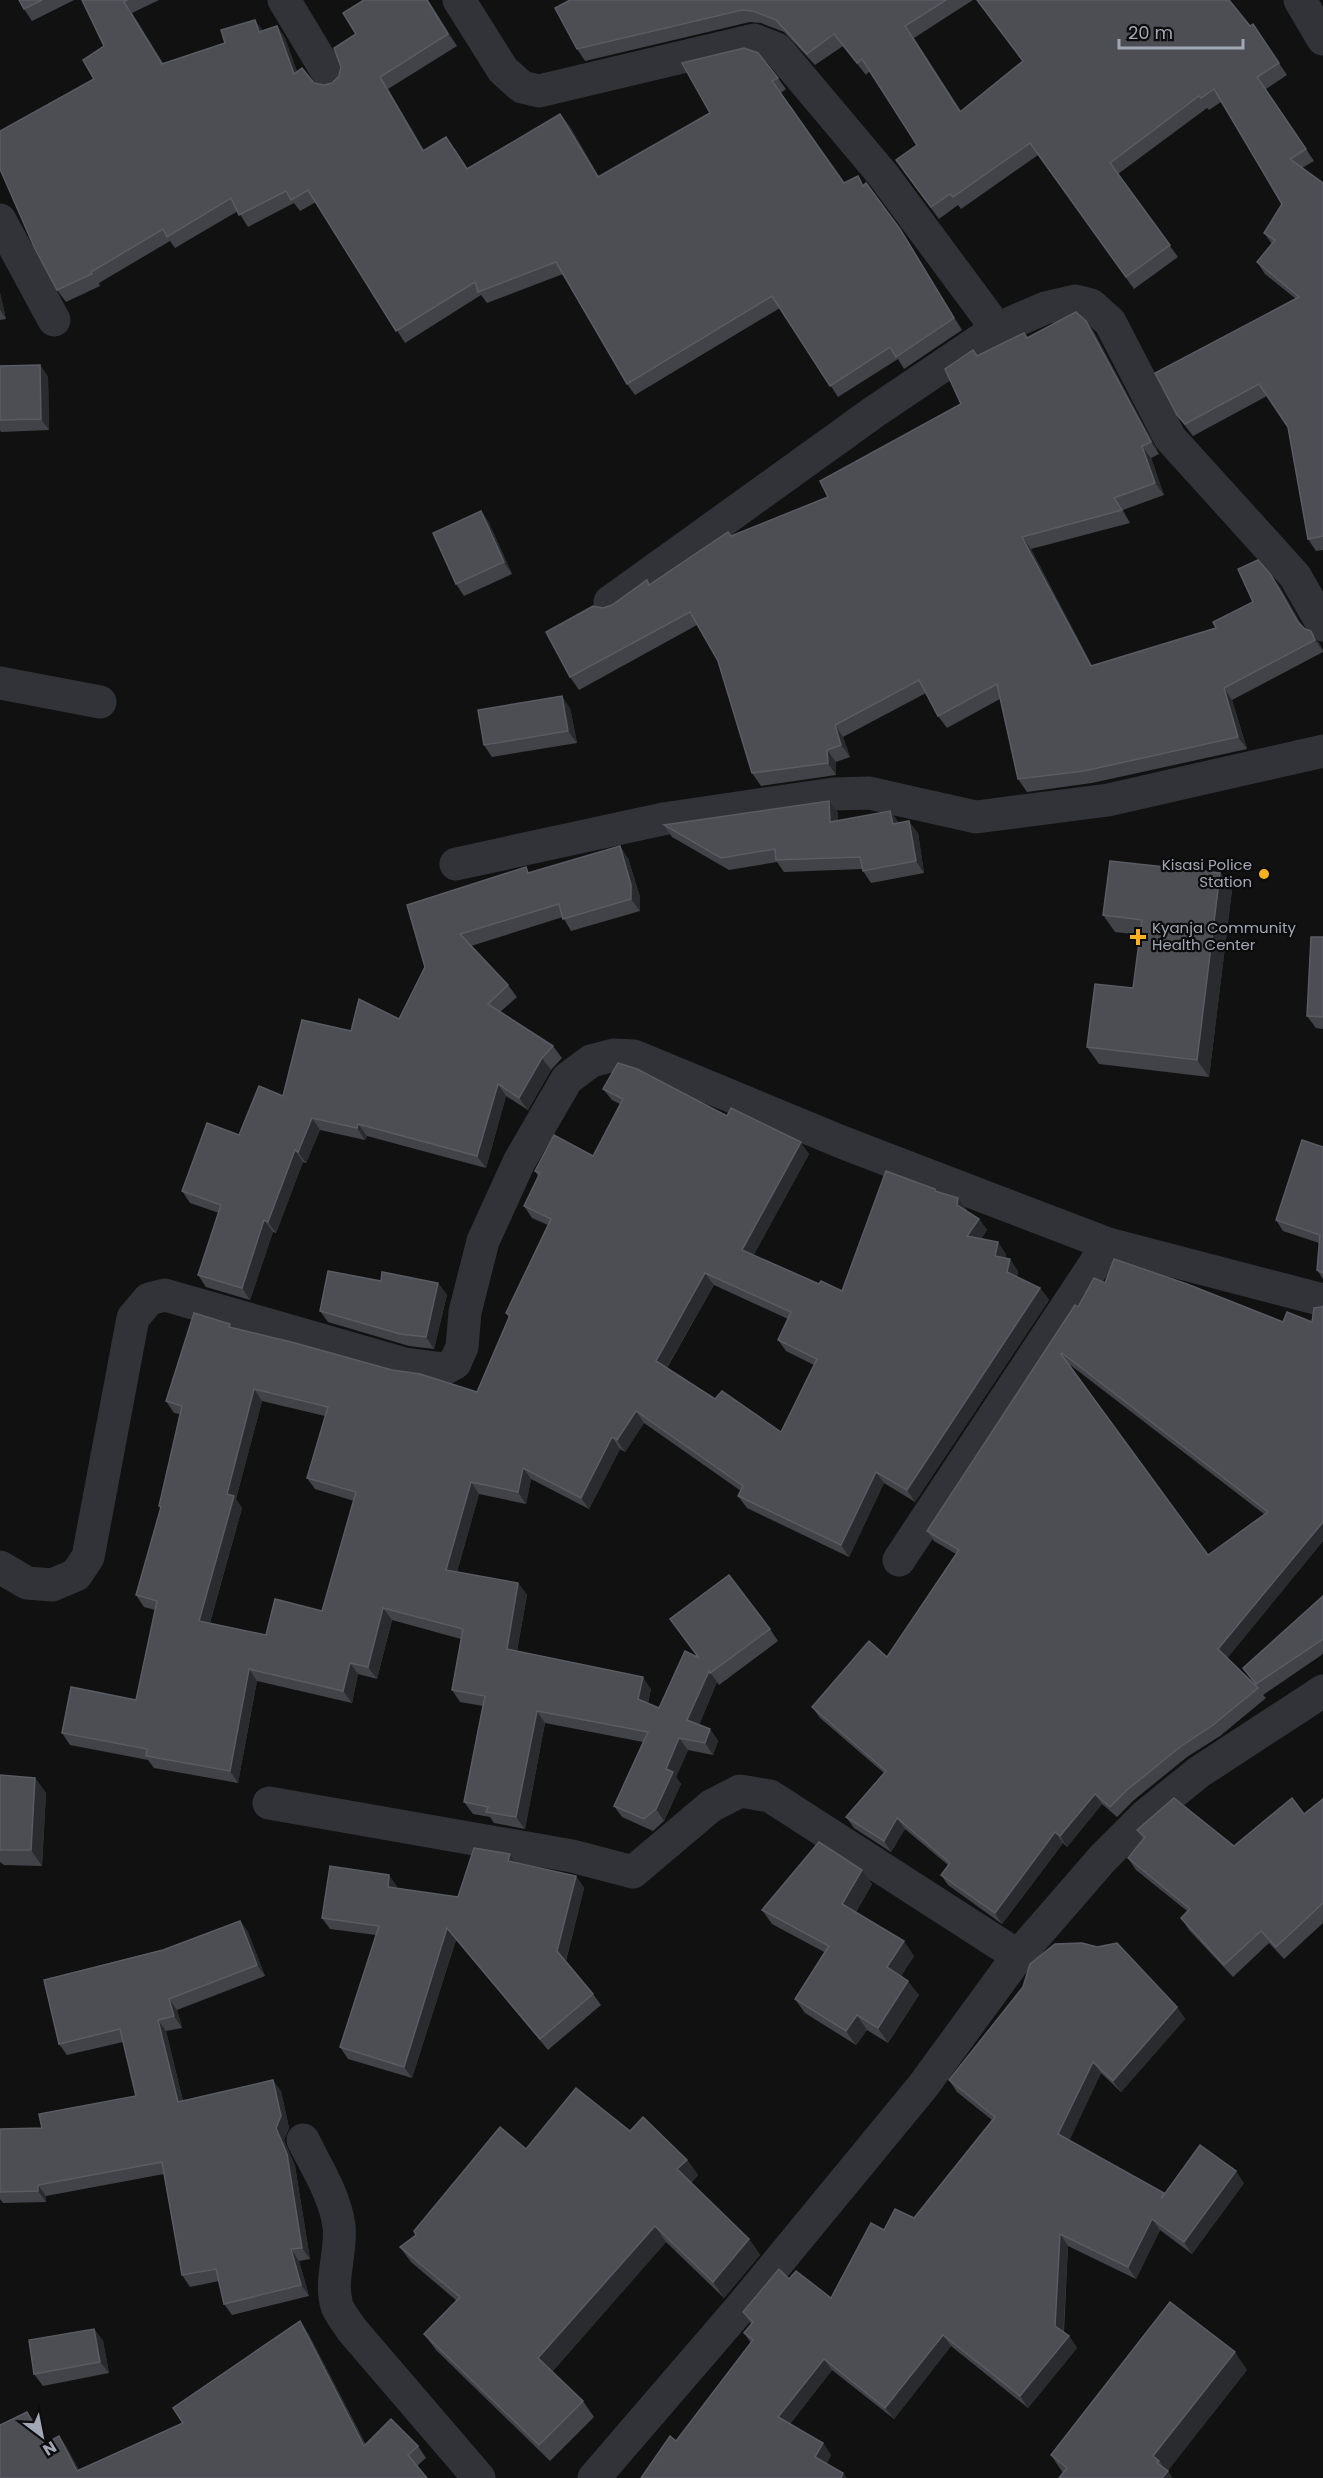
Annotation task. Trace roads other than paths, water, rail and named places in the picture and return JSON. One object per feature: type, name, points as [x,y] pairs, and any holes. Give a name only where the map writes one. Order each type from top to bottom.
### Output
[{"type":"street","points":[[284,0],[331,78]]},
{"type":"street","points":[[459,0],[503,70],[522,87],[539,92],[754,40],[777,49],[883,175],[997,329]]},
{"type":"street","points":[[1299,0],[1323,39]]},
{"type":"street","points":[[0,220],[54,320]]},
{"type":"street","points":[[610,602],[874,412],[997,329],[1045,308],[1075,301],[1091,305],[1110,322],[1170,438],[1295,576],[1323,625]]},
{"type":"street","points":[[0,683],[100,702]]},
{"type":"street","points":[[456,864],[663,819],[834,794],[869,793],[976,818],[1108,800],[1323,751]]},
{"type":"street","points":[[0,1567],[27,1583],[52,1585],[76,1575],[88,1557],[133,1318],[149,1299],[165,1295],[405,1364],[444,1369],[455,1364],[462,1347],[465,1312],[483,1241],[519,1162],[567,1079],[591,1061],[614,1055],[634,1056],[844,1143],[1108,1244],[1323,1299]]},
{"type":"street","points":[[899,1560],[1108,1244]]},
{"type":"street","points":[[594,2478],[742,2306],[923,2086],[1018,1956],[1104,1858],[1146,1815],[1199,1772],[1323,1691]]},
{"type":"street","points":[[269,1803],[572,1856],[633,1872],[711,1806],[740,1791],[770,1796],[1018,1956]]},
{"type":"street","points":[[303,2140],[329,2192],[339,2226],[335,2287],[337,2306],[358,2338],[479,2478]]},
{"type":"place","name":"Kisasi Police Station","points":[[1264,874]]},
{"type":"place","name":"Kyanja Community Health Center","points":[[1138,937]]}]
